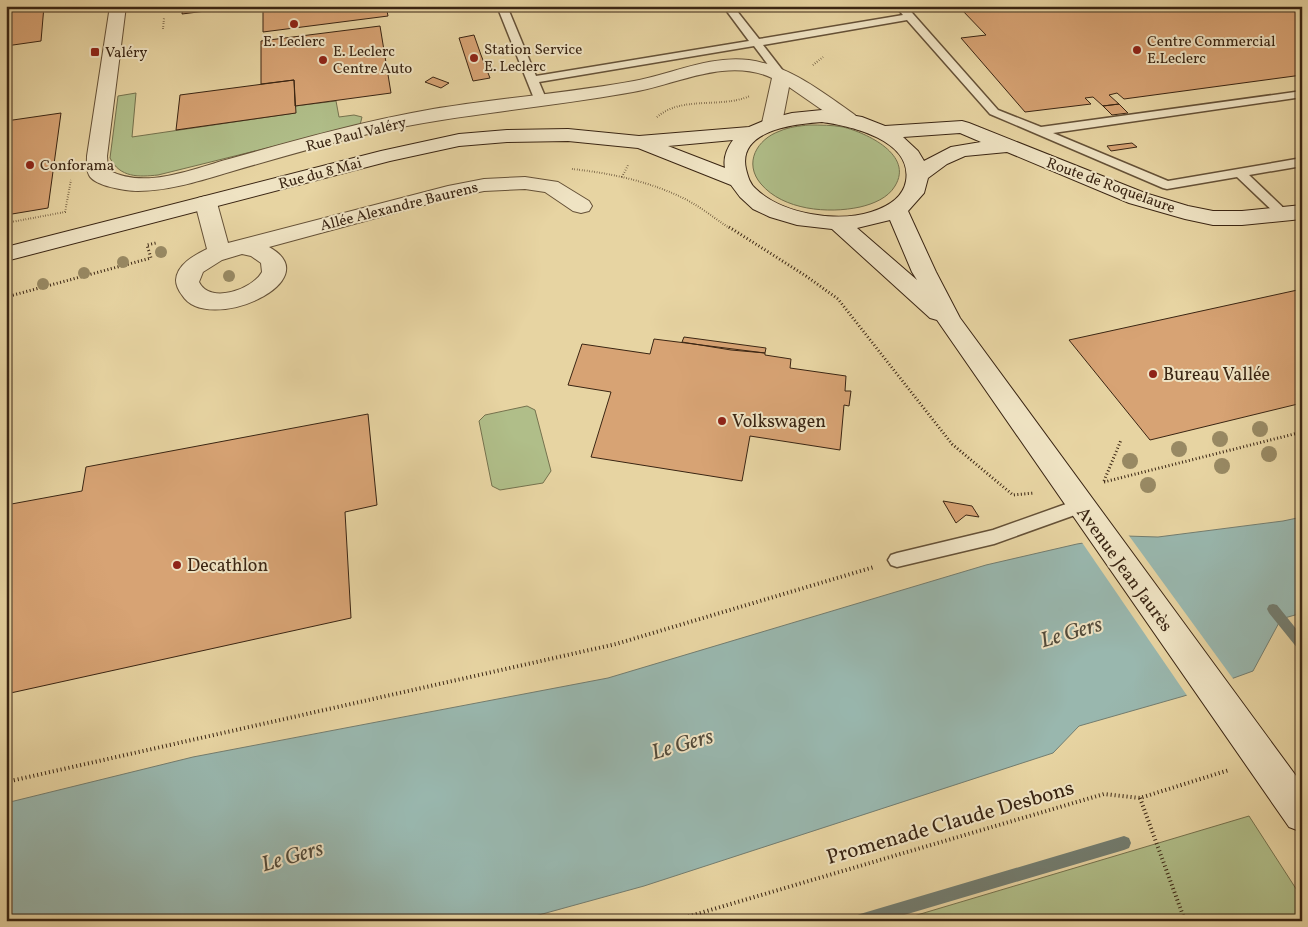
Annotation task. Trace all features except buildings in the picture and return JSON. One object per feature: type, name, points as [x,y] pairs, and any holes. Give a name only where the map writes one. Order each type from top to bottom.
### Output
[{"type":"street","name":"Rue Paul Valéry","points":[[118,6],[96,156],[98,173],[111,182],[128,185],[177,180],[380,127],[433,116],[628,88],[693,70],[718,66],[747,65],[768,69],[848,119]]},
{"type":"street","points":[[772,123],[782,76]]},
{"type":"street","points":[[822,116],[848,119],[882,132],[900,144],[913,159],[918,174],[916,187],[908,199],[896,209],[880,217],[860,222],[839,224],[812,222],[788,216],[766,206],[750,194],[738,180],[734,163],[739,146],[752,133],[772,123],[796,117],[822,116]]},
{"type":"street","name":"Route de Roquelaure","points":[[882,132],[962,127],[1138,198],[1186,212],[1214,218],[1294,214]]},
{"type":"street","name":"Rue du 8 Mai","points":[[6,254],[388,155],[459,140],[508,136],[568,135],[639,142],[752,133]]},
{"type":"street","name":"Rue du 8 Mai","points":[[639,142],[738,180]]},
{"type":"street","name":"Route de Roquelaure","points":[[918,174],[946,155],[960,150],[975,147],[1012,147]]},
{"type":"street","name":"Allée Alexandre Baurens","points":[[242,247],[484,184],[525,183],[551,186],[581,206]]},
{"type":"street","points":[[206,203],[219,251]]},
{"type":"street","name":"Avenue Jean Jaurès","points":[[896,209],[924,272],[950,322],[1302,814]]},
{"type":"street","name":"Avenue Jean Jaurès","points":[[839,224],[950,322]]},
{"type":"street","points":[[242,247],[254,248],[270,256],[274,270],[271,278],[263,286],[251,294],[238,299],[212,301],[201,298],[192,292],[189,284],[190,275],[196,265],[219,251],[242,247]]},
{"type":"lane","points":[[502,6],[541,101]]},
{"type":"lane","points":[[728,6],[782,76]]},
{"type":"lane","points":[[900,6],[994,112],[1167,185],[1302,162]]},
{"type":"lane","points":[[532,80],[909,17]]},
{"type":"lane","points":[[1040,131],[1302,94]]},
{"type":"lane","points":[[1240,173],[1294,214]]},
{"type":"lane","points":[[896,560],[1085,513]]},
{"type":"path","points":[[164,18],[164,29]]},
{"type":"path","points":[[639,142],[662,111],[676,105],[728,103],[746,98],[753,92],[751,85],[758,81],[807,70],[823,57]]},
{"type":"path","points":[[622,177],[627,167]]},
{"type":"path","points":[[566,168],[601,172],[642,182],[682,198],[838,299],[952,444],[1013,495],[1035,492]]},
{"type":"path","points":[[6,297],[151,258],[147,245],[156,242]]},
{"type":"path","points":[[1121,440],[1104,482],[1302,432]]},
{"type":"path","points":[[6,782],[616,644],[896,560]]},
{"type":"path","name":"Promenade Claude Desbons","points":[[672,921],[1104,794],[1140,798],[1237,767]]},
{"type":"path","points":[[1140,798],[1185,921]]},
{"type":"green space","points":[[136,93],[132,137],[295,113],[295,106],[336,101],[339,117],[354,115],[362,117],[360,125],[158,175],[137,176],[125,173],[119,169],[110,158],[118,96]]},
{"type":"green space","points":[[798,126],[843,127],[864,134],[885,147],[893,155],[898,165],[899,175],[895,186],[880,200],[870,204],[834,210],[820,210],[794,205],[770,193],[761,184],[753,168],[753,160],[759,146],[772,135]]},
{"type":"green space","points":[[527,406],[535,410],[551,471],[543,483],[500,490],[492,486],[479,421],[485,415]]},
{"type":"green space","points":[[1249,816],[1302,898],[1302,921],[897,921]]},
{"type":"water","name":"Le Gers","points":[[1302,517],[1302,613],[1281,619],[1253,671],[1184,696],[1079,726],[1053,753],[644,886],[517,921],[6,921],[6,803],[193,757],[608,678],[986,565],[1077,544],[1126,536],[1158,537]]},
{"type":"pier","points":[[1127,533],[1234,680],[1188,697],[1081,541]]},
{"type":"waterway","points":[[1273,609],[1302,645]]},
{"type":"waterway","points":[[860,921],[1124,843]]},
{"type":"place","name":"E. Leclerc","points":[[294,24]]},
{"type":"place","name":"Centre Commercial E.Leclerc","points":[[1137,50]]},
{"type":"place","name":"Valéry","points":[[95,52]]},
{"type":"place","name":"Station Service E. Leclerc","points":[[474,58]]},
{"type":"place","name":"E. Leclerc Centre Auto","points":[[323,60]]},
{"type":"place","name":"Conforama","points":[[30,165]]},
{"type":"place","name":"Bureau Vallée","points":[[1153,374]]},
{"type":"place","name":"Volkswagen","points":[[722,421]]},
{"type":"place","name":"Decathlon","points":[[177,565]]}]
